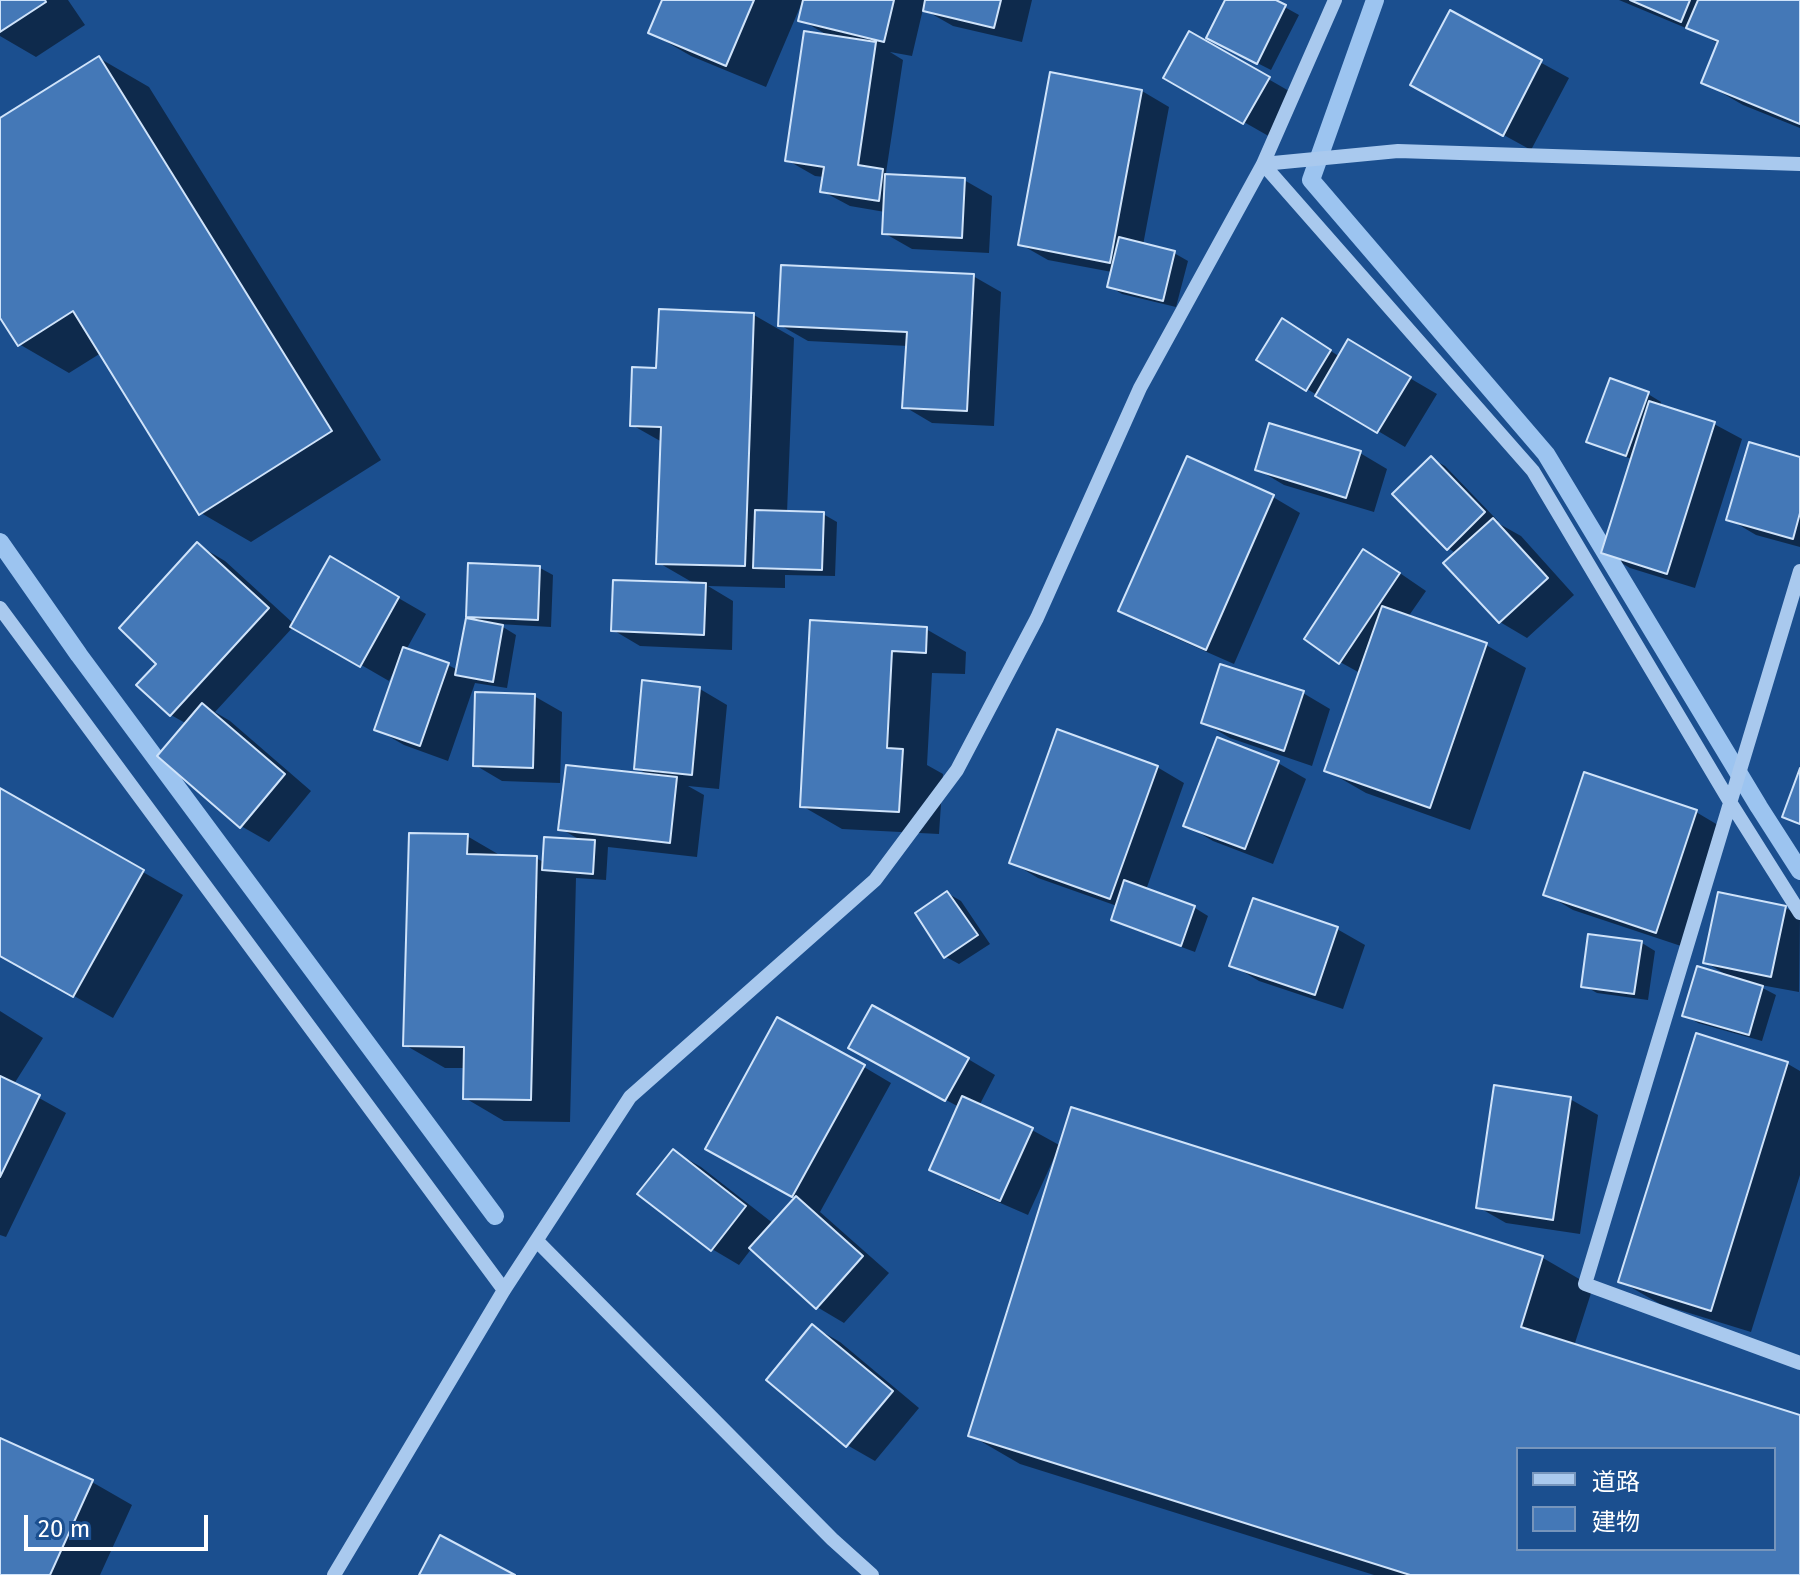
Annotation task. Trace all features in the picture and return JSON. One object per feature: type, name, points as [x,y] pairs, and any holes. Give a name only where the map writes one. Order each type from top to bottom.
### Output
[{"type":"street","points":[[334,1575],[504,1290],[630,1097],[875,880],[957,770],[1037,618],[1140,388],[1263,164],[1335,0]]},
{"type":"street","points":[[1263,164],[1398,151],[1800,164]]},
{"type":"street","points":[[1263,164],[1533,471],[1730,802],[1800,913]]},
{"type":"street","points":[[1800,571],[1796,600],[1730,802],[1585,1284],[1800,1363]]},
{"type":"street","points":[[0,608],[504,1290]]},
{"type":"street","points":[[537,1241],[832,1539],[872,1575]]},
{"type":"building","points":[[0,0],[45,0],[46,2],[0,32]]},
{"type":"building","points":[[662,0],[754,0],[726,66],[648,33]]},
{"type":"building","points":[[803,0],[894,0],[884,42],[798,21]]},
{"type":"building","points":[[925,0],[1001,0],[994,28],[923,11]]},
{"type":"building","points":[[1225,0],[1276,0],[1286,5],[1257,64],[1206,38]]},
{"type":"building","points":[[1630,0],[1690,0],[1681,22]]},
{"type":"building","points":[[1698,0],[1800,0],[1800,124],[1701,83],[1718,41],[1686,28]]},
{"type":"building","points":[[1450,10],[1542,60],[1503,136],[1410,85]]},
{"type":"building","points":[[804,31],[876,42],[858,165],[883,169],[879,201],[820,192],[824,167],[785,161]]},
{"type":"building","points":[[1189,31],[1270,77],[1243,124],[1163,78]]},
{"type":"building","points":[[99,56],[332,431],[199,515],[73,311],[18,346],[0,318],[0,118]]},
{"type":"building","points":[[1050,72],[1142,90],[1110,263],[1018,245]]},
{"type":"building","points":[[885,174],[965,178],[962,238],[882,234]]},
{"type":"building","points":[[1119,237],[1175,251],[1163,301],[1107,287]]},
{"type":"building","points":[[781,265],[974,274],[967,411],[902,408],[907,332],[778,326]]},
{"type":"building","points":[[659,309],[754,313],[745,566],[656,564],[661,427],[630,426],[632,367],[656,368]]},
{"type":"building","points":[[1282,318],[1331,350],[1306,391],[1256,360]]},
{"type":"building","points":[[1348,339],[1411,377],[1377,433],[1315,396]]},
{"type":"building","points":[[1610,378],[1649,392],[1626,456],[1586,442]]},
{"type":"building","points":[[1649,401],[1715,422],[1667,574],[1601,553]]},
{"type":"building","points":[[1269,423],[1361,451],[1346,498],[1255,470]]},
{"type":"building","points":[[1749,442],[1800,457],[1800,513],[1793,539],[1726,520]]},
{"type":"building","points":[[1187,456],[1274,495],[1206,650],[1118,611]]},
{"type":"building","points":[[1431,456],[1485,512],[1447,550],[1392,494]]},
{"type":"building","points":[[755,510],[824,512],[822,570],[753,568]]},
{"type":"building","points":[[1493,518],[1548,578],[1499,623],[1443,563]]},
{"type":"building","points":[[197,542],[269,608],[170,716],[136,685],[156,664],[119,628]]},
{"type":"building","points":[[1363,549],[1400,573],[1339,664],[1304,639]]},
{"type":"building","points":[[330,556],[399,597],[360,667],[290,627]]},
{"type":"building","points":[[468,563],[540,566],[538,620],[466,617]]},
{"type":"building","points":[[613,580],[706,583],[704,635],[611,631]]},
{"type":"building","points":[[1382,606],[1487,643],[1430,808],[1324,771]]},
{"type":"building","points":[[466,618],[503,625],[493,682],[455,675]]},
{"type":"building","points":[[810,620],[927,627],[926,653],[892,651],[887,748],[903,749],[899,812],[800,807]]},
{"type":"building","points":[[403,647],[449,663],[420,746],[374,730]]},
{"type":"building","points":[[1220,664],[1304,691],[1284,751],[1201,723]]},
{"type":"building","points":[[642,680],[700,687],[692,775],[634,769]]},
{"type":"building","points":[[475,692],[535,694],[533,768],[473,766]]},
{"type":"building","points":[[202,703],[285,774],[240,828],[157,756]]},
{"type":"building","points":[[1057,729],[1158,766],[1110,899],[1009,863]]},
{"type":"building","points":[[1217,737],[1279,761],[1245,849],[1183,826]]},
{"type":"building","points":[[566,765],[677,777],[670,843],[558,830]]},
{"type":"building","points":[[1800,768],[1800,824],[1782,817]]},
{"type":"building","points":[[1584,772],[1697,810],[1656,933],[1543,895]]},
{"type":"building","points":[[0,788],[144,870],[73,997],[0,956]]},
{"type":"building","points":[[409,833],[468,834],[467,854],[537,856],[531,1100],[463,1099],[464,1047],[403,1046]]},
{"type":"building","points":[[544,837],[595,840],[593,874],[542,870]]},
{"type":"building","points":[[1124,880],[1195,906],[1181,946],[1111,920]]},
{"type":"building","points":[[947,891],[978,935],[944,958],[915,913]]},
{"type":"building","points":[[1718,892],[1786,906],[1771,977],[1703,963]]},
{"type":"building","points":[[1253,898],[1338,927],[1315,995],[1229,966]]},
{"type":"building","points":[[1588,934],[1642,941],[1634,994],[1581,987]]},
{"type":"building","points":[[1697,966],[1763,986],[1749,1035],[1682,1016]]},
{"type":"building","points":[[872,1005],[969,1058],[945,1101],[848,1048]]},
{"type":"building","points":[[777,1017],[865,1065],[792,1197],[705,1149]]},
{"type":"building","points":[[1696,1033],[1788,1062],[1711,1311],[1618,1282]]},
{"type":"building","points":[[0,1076],[40,1095],[0,1177]]},
{"type":"building","points":[[1494,1085],[1571,1097],[1553,1220],[1476,1208]]},
{"type":"building","points":[[962,1096],[1033,1128],[1000,1201],[929,1170]]},
{"type":"building","points":[[1071,1107],[1543,1256],[1521,1327],[1800,1415],[1800,1575],[1410,1575],[968,1436]]},
{"type":"building","points":[[673,1149],[746,1206],[711,1251],[637,1194]]},
{"type":"building","points":[[796,1196],[863,1256],[816,1309],[749,1248]]},
{"type":"building","points":[[812,1324],[893,1391],[846,1447],[766,1380]]},
{"type":"building","points":[[0,1438],[93,1480],[50,1575],[0,1575]]},
{"type":"building","points":[[440,1535],[515,1575],[419,1575]]},
{"type":"waterway","points":[[1375,0],[1311,180],[1546,454],[1800,871]]},
{"type":"waterway","points":[[0,542],[79,655],[495,1216]]}]
